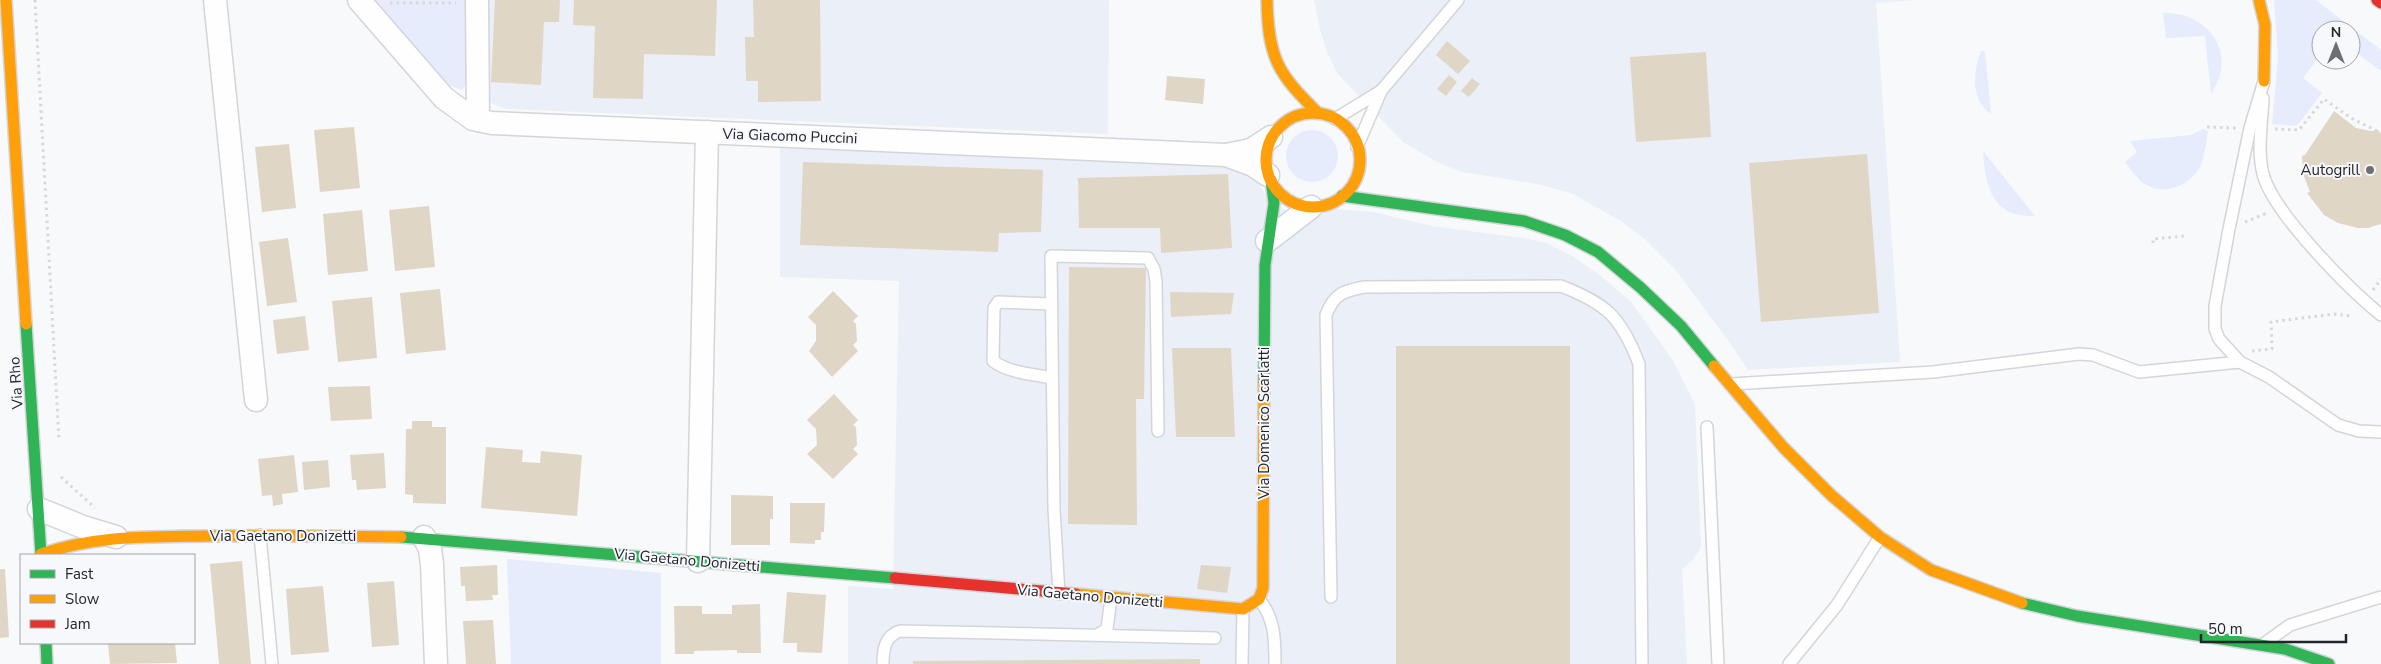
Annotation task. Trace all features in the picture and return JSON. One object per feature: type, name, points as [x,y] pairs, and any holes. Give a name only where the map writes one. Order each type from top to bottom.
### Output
[{"type":"main road","name":"Via Rho","points":[[6,0],[41,554]]},
{"type":"main road","points":[[1267,0],[1269,31],[1275,56],[1284,77],[1318,113]]},
{"type":"main road","points":[[2259,0],[2264,26],[2264,81]]},
{"type":"main road","points":[[2377,0],[2381,3]]},
{"type":"main road","points":[[1282,96],[1284,77]]},
{"type":"main road","points":[[1274,133],[1289,120],[1303,114],[1318,113],[1336,119],[1348,128],[1370,170]]},
{"type":"main road","points":[[1281,114],[1266,156],[1270,177],[1285,197],[1297,204],[1311,207],[1328,204],[1342,196],[1352,185],[1358,171],[1359,152]]},
{"type":"main road","name":"Via Domenico Scarlatti","points":[[1257,601],[1263,588],[1267,241],[1274,203],[1270,177]]},
{"type":"main road","points":[[1386,189],[1405,202]]},
{"type":"main road","points":[[1342,196],[1405,202],[1524,221],[1565,235],[1598,252],[1641,288],[1680,326],[1783,448],[1831,495],[1880,537],[1932,570],[2012,600],[2077,616],[2285,649],[2329,664]]},
{"type":"main road","name":"Via Gaetano Donizetti","points":[[41,554],[72,544],[117,537],[260,535],[424,537],[1243,609]]},
{"type":"main road","points":[[1243,609],[1257,601]]},
{"type":"main road","points":[[46,644],[47,664]]},
{"type":"street","points":[[215,0],[256,400]]},
{"type":"street","points":[[477,1],[478,120]]},
{"type":"street","name":"Via Giacomo Puccini","points":[[364,6],[444,98],[458,109],[478,120],[519,125],[1226,154],[1253,165],[1270,177]]},
{"type":"street","points":[[698,561],[707,132]]},
{"type":"street","points":[[1226,154],[1251,150],[1274,133]]},
{"type":"street","points":[[1267,241],[1311,207]]},
{"type":"street","name":"Via Gaetano Donizetti","points":[[39,509],[83,527],[117,537]]},
{"type":"street","points":[[424,537],[430,549],[432,564],[436,664]]},
{"type":"lane","points":[[1336,119],[1381,92],[1458,0]]},
{"type":"lane","points":[[2264,81],[2250,128],[2214,317],[2219,339],[2240,362],[2269,377],[2338,425],[2359,431],[2381,432]]},
{"type":"lane","points":[[2264,81],[2260,159],[2262,173],[2274,199],[2335,270],[2381,315]]},
{"type":"lane","points":[[1359,152],[1381,92]]},
{"type":"lane","points":[[1058,594],[1052,378],[1052,256],[1148,258],[1154,270],[1156,281],[1158,431]]},
{"type":"lane","points":[[1330,597],[1326,315],[1331,300],[1347,290],[1364,286],[1561,286],[1590,298],[1613,316],[1629,337],[1639,364],[1642,664]]},
{"type":"lane","points":[[1052,304],[998,302],[994,308],[993,361],[1000,366],[1017,372],[1052,378]]},
{"type":"lane","points":[[1730,384],[1933,372],[2079,354],[2093,355],[2139,372],[2240,362]]},
{"type":"lane","points":[[1707,428],[1718,664]]},
{"type":"lane","points":[[260,535],[272,664]]},
{"type":"lane","points":[[1790,664],[1838,605],[1880,537]]},
{"type":"lane","points":[[2262,646],[2290,625],[2381,597]]},
{"type":"lane","points":[[1097,635],[1107,629],[1111,598]]},
{"type":"lane","points":[[1257,601],[1268,610],[1274,624],[1275,664]]},
{"type":"lane","points":[[1242,664],[1243,609]]},
{"type":"lane","points":[[883,664],[886,642],[890,634],[900,631],[1215,638]]},
{"type":"path","points":[[35,0],[60,449]]},
{"type":"path","points":[[364,6],[377,6],[386,3],[477,1]]},
{"type":"path","points":[[2262,129],[2299,130],[2324,98],[2351,118],[2380,130]]},
{"type":"path","points":[[2207,126],[2250,128]]},
{"type":"path","points":[[2240,224],[2265,214],[2270,221]]},
{"type":"path","points":[[2153,243],[2153,238],[2184,236]]},
{"type":"path","points":[[2372,291],[2381,279]]},
{"type":"path","points":[[2230,352],[2272,349],[2271,322],[2334,314],[2352,316]]},
{"type":"path","points":[[61,469],[61,479],[114,525],[117,537]]},
{"type":"shaded area","points":[[371,0],[467,0],[466,85],[462,90],[451,86]]},
{"type":"shaded area","points":[[480,0],[1109,0],[1108,134],[506,109],[493,104],[483,96]]},
{"type":"shaded area","points":[[1314,0],[1916,0],[1876,3],[1900,362],[1748,370],[1675,269],[1647,241],[1621,221],[1571,193],[1533,183],[1462,172],[1437,162],[1403,142],[1337,73],[1321,33]]},
{"type":"shaded area","points":[[2274,0],[2316,0],[2342,20],[2311,20],[2311,68],[2303,78],[2322,93],[2297,126],[2272,124],[2278,58]]},
{"type":"shaded area","points":[[2163,13],[2179,15],[2194,20],[2206,28],[2215,38],[2222,64],[2219,79],[2211,94],[2205,36],[2166,38]]},
{"type":"shaded area","points":[[2361,35],[2381,50],[2381,71],[2361,56]]},
{"type":"shaded area","points":[[1981,51],[1985,51],[1991,114],[1979,101],[1976,93],[1975,76]]},
{"type":"shaded area","points":[[2203,129],[2208,131],[2201,165],[2190,179],[2183,184],[2167,189],[2150,187],[2140,180],[2125,162],[2137,152],[2130,141],[2191,135]]},
{"type":"shaded area","points":[[1307,130],[1317,130],[1326,134],[1334,142],[1338,156],[1334,170],[1326,178],[1317,182],[1307,182],[1298,178],[1290,170],[1286,161],[1286,151],[1290,142],[1298,134]]},
{"type":"shaded area","points":[[780,147],[1237,166],[1253,172],[1270,203],[1309,221],[1332,209],[1373,212],[1432,226],[1547,243],[1574,257],[1601,276],[1631,302],[1672,359],[1695,404],[1701,547],[1693,560],[1682,569],[1687,664],[848,664],[848,586],[893,589],[899,281],[780,277]]},
{"type":"shaded area","points":[[1983,151],[2035,216],[2009,212],[2000,206],[1989,187]]},
{"type":"shaded area","points":[[507,559],[661,573],[661,664],[511,664]]},
{"type":"building","points":[[495,0],[560,0],[559,22],[544,22],[541,85],[491,82]]},
{"type":"building","points":[[574,0],[717,0],[715,56],[644,54],[643,99],[593,98],[595,26],[573,25]]},
{"type":"building","points":[[753,0],[820,0],[821,101],[758,102],[758,81],[746,81],[745,37],[754,37]]},
{"type":"building","points":[[1447,41],[1470,61],[1458,74],[1436,55]]},
{"type":"building","points":[[1706,52],[1711,137],[1636,142],[1630,57]]},
{"type":"building","points":[[1449,75],[1457,82],[1446,96],[1437,89]]},
{"type":"building","points":[[1167,76],[1205,79],[1203,104],[1165,100]]},
{"type":"building","points":[[1472,78],[1480,84],[1469,97],[1461,91]]},
{"type":"building","points":[[2334,111],[2356,128],[2371,131],[2378,130],[2381,134],[2381,224],[2368,228],[2358,228],[2338,223],[2324,215],[2307,193],[2310,192],[2303,174],[2302,156],[2305,155]]},
{"type":"building","points":[[354,127],[360,188],[320,192],[314,130]]},
{"type":"building","points":[[289,144],[296,208],[262,212],[255,147]]},
{"type":"building","points":[[1867,154],[1879,313],[1761,322],[1749,163]]},
{"type":"building","points":[[803,162],[1043,170],[1041,232],[999,233],[998,252],[800,245]]},
{"type":"building","points":[[1228,174],[1232,248],[1161,253],[1160,228],[1079,228],[1078,178]]},
{"type":"building","points":[[429,206],[435,267],[395,271],[389,210]]},
{"type":"building","points":[[362,210],[368,271],[328,275],[323,214]]},
{"type":"building","points":[[288,238],[297,302],[267,306],[259,242]]},
{"type":"building","points":[[1069,267],[1146,268],[1144,399],[1136,399],[1137,525],[1068,524]]},
{"type":"building","points":[[440,289],[446,350],[406,354],[400,293]]},
{"type":"building","points":[[833,291],[858,316],[853,321],[856,324],[857,341],[853,345],[858,351],[832,377],[809,351],[816,341],[816,325],[808,317]]},
{"type":"building","points":[[1170,292],[1234,293],[1231,314],[1171,317]]},
{"type":"building","points":[[372,297],[377,358],[338,362],[332,301]]},
{"type":"building","points":[[305,316],[309,350],[277,354],[273,320]]},
{"type":"building","points":[[1396,346],[1570,346],[1570,664],[1396,664]]},
{"type":"building","points":[[1172,348],[1231,348],[1235,437],[1176,437]]},
{"type":"building","points":[[370,386],[372,419],[331,421],[328,387]]},
{"type":"building","points":[[834,394],[858,420],[853,425],[856,427],[857,445],[853,449],[858,454],[833,479],[807,454],[817,445],[816,429],[807,420]]},
{"type":"building","points":[[412,421],[432,421],[432,427],[446,427],[446,504],[413,503],[413,495],[405,494],[406,429],[412,429]]},
{"type":"building","points":[[486,447],[523,450],[522,462],[540,463],[541,451],[582,455],[577,516],[481,508]]},
{"type":"building","points":[[384,453],[386,488],[357,490],[356,480],[352,480],[350,455]]},
{"type":"building","points":[[294,455],[298,492],[282,494],[283,504],[273,506],[272,495],[262,496],[258,459]]},
{"type":"building","points":[[328,460],[330,487],[304,490],[302,462]]},
{"type":"building","points":[[731,495],[773,496],[773,519],[770,519],[770,545],[731,545]]},
{"type":"building","points":[[790,503],[825,503],[824,532],[821,532],[821,540],[815,540],[815,544],[790,543]]},
{"type":"building","points":[[242,561],[251,664],[219,664],[210,564]]},
{"type":"building","points":[[497,565],[498,595],[492,595],[493,600],[466,601],[465,586],[461,586],[460,567]]},
{"type":"building","points":[[1201,565],[1231,567],[1227,593],[1197,589]]},
{"type":"building","points":[[0,569],[5,569],[9,637],[0,638]]},
{"type":"building","points":[[394,581],[399,645],[372,647],[367,583]]},
{"type":"building","points":[[323,586],[329,652],[291,655],[286,589]]},
{"type":"building","points":[[787,592],[826,595],[822,653],[797,652],[797,643],[783,643]]},
{"type":"building","points":[[760,604],[761,653],[737,653],[737,650],[694,651],[694,654],[675,654],[674,606],[702,606],[702,614],[732,614],[732,605]]},
{"type":"building","points":[[493,620],[496,664],[466,664],[463,621]]},
{"type":"building","points":[[108,644],[175,644],[177,663],[110,664]]},
{"type":"building","points":[[1200,659],[1200,664],[913,664],[913,661]]},
{"type":"traffic: fast","points":[[1264,382],[1265,265],[1274,203],[1271,180]]},
{"type":"traffic: fast","points":[[1342,196],[1524,221],[1565,235],[1598,252],[1641,288],[1681,326],[1714,366]]},
{"type":"traffic: fast","points":[[26,324],[41,554]]},
{"type":"traffic: fast","points":[[401,537],[895,578]]},
{"type":"traffic: fast","points":[[2022,603],[2077,616],[2285,649],[2329,664]]},
{"type":"traffic: fast","points":[[46,644],[47,664]]},
{"type":"traffic: slow","points":[[6,0],[26,324]]},
{"type":"traffic: slow","points":[[1267,0],[1270,37],[1278,64],[1293,87],[1318,113]]},
{"type":"traffic: slow","points":[[2259,0],[2265,25],[2264,81]]},
{"type":"traffic: slow","points":[[1313,113],[1331,117],[1346,127],[1356,142],[1360,160],[1356,178],[1346,193],[1331,203],[1313,207],[1295,203],[1280,193],[1270,178],[1266,160],[1270,142],[1280,127],[1295,117],[1313,113]]},
{"type":"traffic: slow","points":[[1714,366],[1783,447],[1831,495],[1880,537],[1931,570],[2022,603]]},
{"type":"traffic: slow","points":[[1076,594],[1243,609],[1259,599],[1263,588],[1264,382]]},
{"type":"traffic: slow","points":[[41,554],[83,543],[143,537],[401,537]]},
{"type":"traffic: jam","points":[[2377,0],[2381,3]]},
{"type":"traffic: jam","points":[[895,578],[1076,594]]},
{"type":"place","name":"Autogrill","points":[[2370,170]]}]
